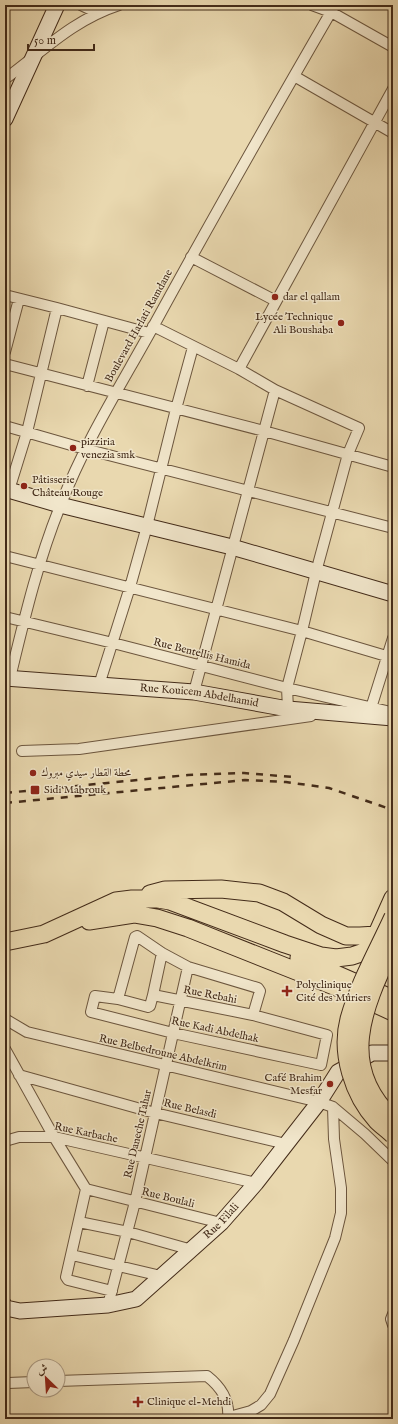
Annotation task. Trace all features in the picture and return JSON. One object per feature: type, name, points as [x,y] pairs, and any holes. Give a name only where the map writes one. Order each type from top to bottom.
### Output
[{"type":"main road","points":[[5,942],[44,934],[116,902],[166,890],[221,889],[259,893],[283,902],[321,925],[346,936],[377,934]]},
{"type":"main road","points":[[132,899],[158,899],[170,901],[285,944],[321,956],[336,958],[352,956],[364,952],[372,945],[393,898]]},
{"type":"main road","points":[[67,924],[131,905],[169,909],[294,956],[393,999]]},
{"type":"main road","points":[[67,924],[134,914],[157,918],[188,928],[338,988],[393,1012]]},
{"type":"main road","points":[[393,918],[358,993],[349,1020],[346,1047],[349,1069],[357,1091],[377,1121],[393,1135]]},
{"type":"main road","points":[[393,944],[383,965],[361,1026],[359,1047],[363,1072],[372,1094],[384,1111],[393,1119]]},
{"type":"street","points":[[5,119],[57,5]]},
{"type":"street","points":[[81,5],[98,13]]},
{"type":"street","points":[[5,79],[58,37],[86,19],[119,5]]},
{"type":"street","points":[[312,5],[333,8],[393,47]]},
{"type":"street","name":"Boulevard Harlati Ramdane","points":[[7,678],[40,565],[60,505],[85,449],[190,257],[333,8]]},
{"type":"street","points":[[294,76],[393,133]]},
{"type":"street","points":[[239,369],[393,89]]},
{"type":"street","points":[[190,257],[276,301]]},
{"type":"street","points":[[5,296],[104,321],[151,330],[193,347],[239,369],[275,390],[359,428],[348,454],[331,512],[287,688],[288,709]]},
{"type":"street","points":[[5,352],[19,299]]},
{"type":"street","points":[[57,308],[27,432],[7,490],[60,505],[232,547],[393,594]]},
{"type":"street","points":[[87,386],[104,321]]},
{"type":"street","points":[[99,685],[148,526],[161,467],[193,347]]},
{"type":"street","points":[[5,364],[264,431],[393,467]]},
{"type":"street","points":[[194,692],[275,390]]},
{"type":"street","points":[[5,426],[85,449],[161,467],[393,528]]},
{"type":"street","points":[[5,556],[302,631],[390,658]]},
{"type":"street","name":"Rue Bentellis Hamida","points":[[5,618],[113,643],[287,688],[372,712],[393,712]]},
{"type":"street","points":[[372,712],[390,658],[393,638]]},
{"type":"street","name":"Rue Kouicem Abdelhamid","points":[[7,678],[194,692],[288,709],[329,713],[372,712],[393,718]]},
{"type":"street","points":[[22,751],[79,749],[329,713]]},
{"type":"street","points":[[162,953],[150,1006],[148,1007],[118,1000],[136,937],[188,967],[258,988],[260,991],[253,1015]]},
{"type":"street","name":"Rue Daneche Tahar","points":[[110,1298],[128,1232],[188,967]]},
{"type":"street","name":"Rue Rebahi","points":[[153,995],[253,1015],[327,1035]]},
{"type":"street","name":"Rue Kadi Abdelhak","points":[[118,1000],[95,996],[90,1011],[91,1013],[173,1033],[321,1065],[327,1035]]},
{"type":"street","name":"Rue Belbedroune Abdelkrim","points":[[5,1019],[26,1032],[319,1102],[333,1107]]},
{"type":"street","points":[[5,1050],[86,1190],[66,1277],[68,1280],[110,1298]]},
{"type":"street","name":"Rue Filali","points":[[5,1306],[6,1308],[20,1311],[110,1298],[136,1299],[221,1223],[256,1183],[319,1102],[338,1072],[372,1053],[393,1053]]},
{"type":"street","name":"Rue Belasdi","points":[[19,1075],[155,1113],[286,1144]]},
{"type":"street","points":[[333,1107],[365,1134],[393,1161]]},
{"type":"street","points":[[66,1381],[207,1376],[218,1385],[226,1398],[228,1418],[251,1412],[261,1405],[270,1394],[294,1340],[335,1238],[341,1213],[341,1188],[334,1139],[333,1107]]},
{"type":"street","name":"Rue Karbache","points":[[5,1141],[18,1137],[54,1137],[256,1183]]},
{"type":"street","name":"Rue Boulali","points":[[86,1190],[221,1223]]},
{"type":"street","points":[[79,1222],[128,1232],[192,1250]]},
{"type":"street","points":[[72,1255],[161,1276]]},
{"type":"street","points":[[393,1314],[391,1319],[393,1325]]},
{"type":"street","points":[[8,1383],[26,1382]]},
{"type":"railway","points":[[5,793],[188,775],[244,773],[293,777]]},
{"type":"railway","points":[[5,803],[245,780],[286,782],[329,788],[393,810]]},
{"type":"place","name":"dar el qallam","points":[[275,297]]},
{"type":"place","name":"Lycée Technique Ali Boushaba","points":[[341,323]]},
{"type":"place","name":"pizziria venezia smk","points":[[73,448]]},
{"type":"place","name":"Pâtisserie Château Rouge","points":[[24,486]]},
{"type":"place","name":"محطة القطار سيدي مبروك","points":[[33,773]]},
{"type":"place","name":"Sidi Mabrouk","points":[[35,790]]},
{"type":"place","name":"Polyclinique Cité des Mûriers","points":[[287,991]]},
{"type":"place","name":"Café Brahim Mesfar","points":[[330,1084]]},
{"type":"place","name":"Clinique el-Mehdi","points":[[138,1402]]}]
